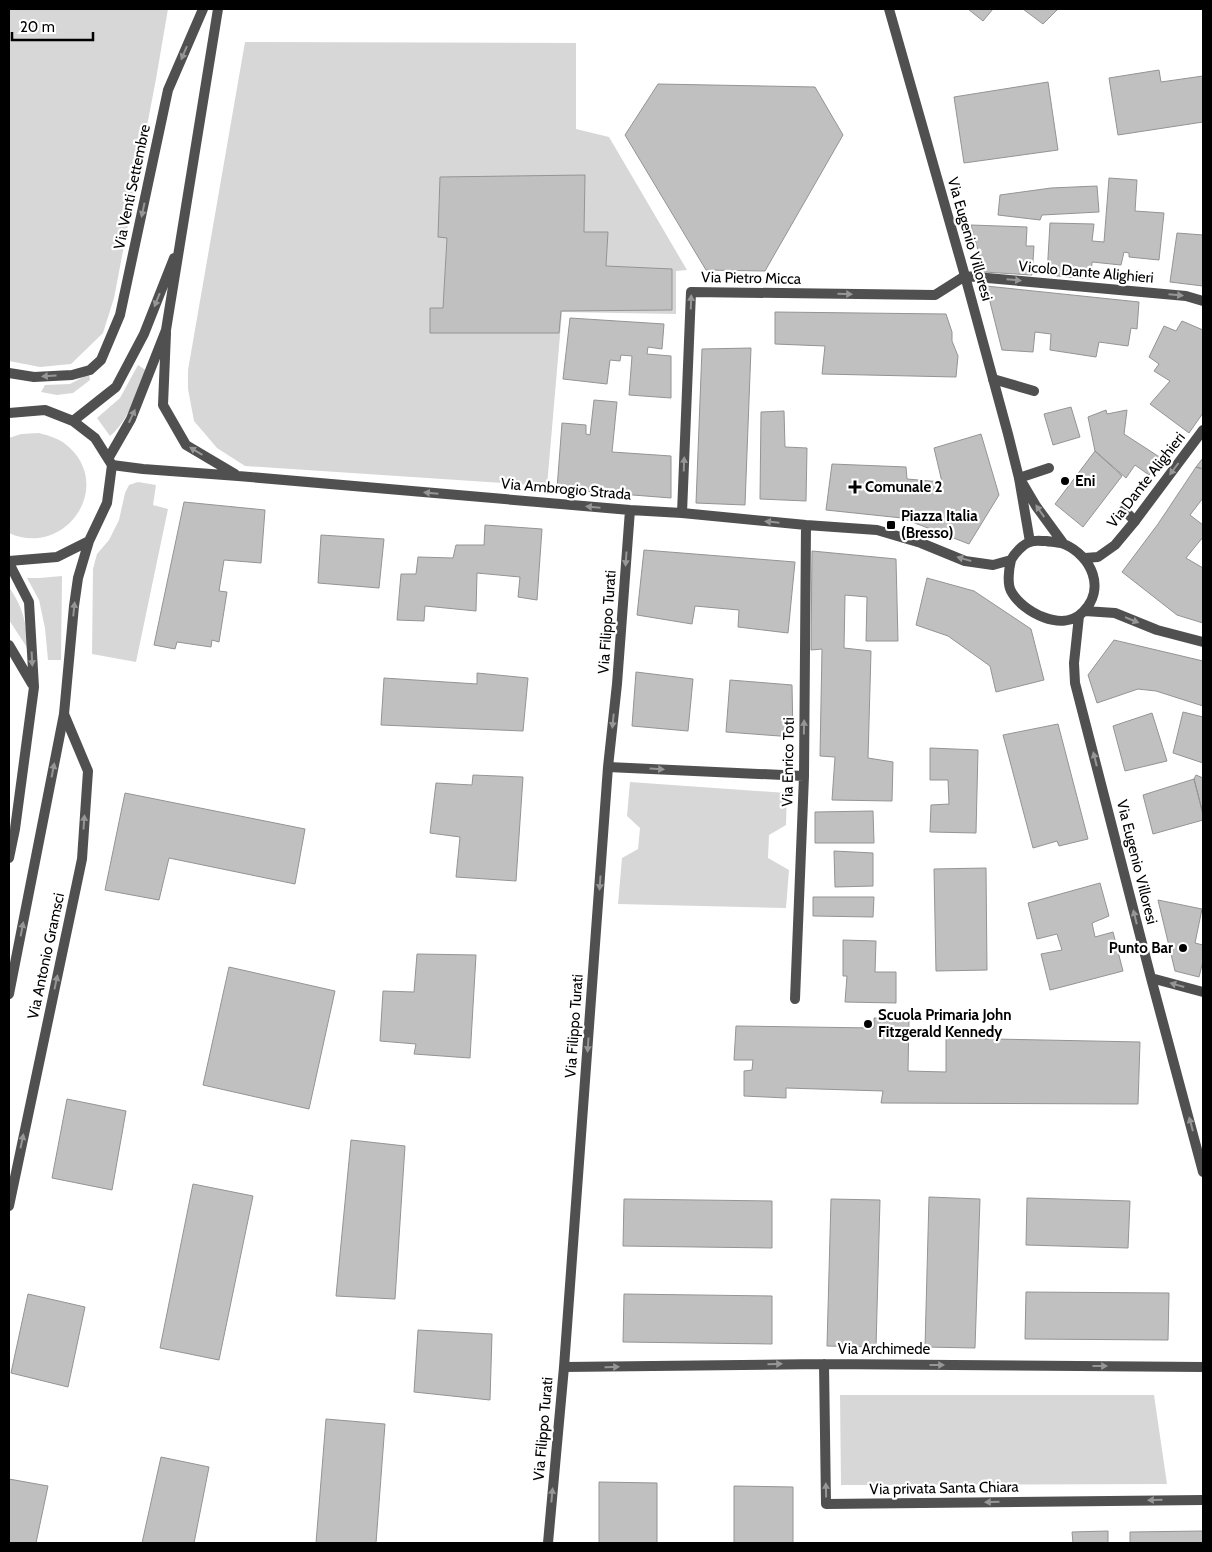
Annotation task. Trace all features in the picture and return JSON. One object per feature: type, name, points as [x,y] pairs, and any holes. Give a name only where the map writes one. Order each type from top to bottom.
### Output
[{"type":"street","name":"Via Venti Settembre","points":[[9,373],[34,377],[72,375],[90,370],[101,360],[120,315],[168,90],[203,9]]},
{"type":"street","points":[[218,9],[166,330],[163,405],[186,445],[238,476]]},
{"type":"street","name":"Via Eugenio Villoresi","points":[[888,9],[993,379],[1019,478],[1030,542]]},
{"type":"street","points":[[73,420],[116,387],[144,334],[182,239]]},
{"type":"street","name":"Vicolo Dante Alighieri","points":[[965,276],[1186,296],[1203,301]]},
{"type":"street","name":"Via Pietro Micca","points":[[682,513],[692,292],[935,295],[965,276]]},
{"type":"street","points":[[110,462],[131,419],[166,330]]},
{"type":"street","points":[[993,379],[1034,391]]},
{"type":"street","points":[[9,412],[46,410],[73,420],[95,438],[110,462]]},
{"type":"street","name":"Via Dante Alighieri","points":[[1085,558],[1098,557],[1115,545],[1203,430]]},
{"type":"street","name":"Via Ambrogio Strada","points":[[110,462],[143,469],[682,513],[806,526],[877,530],[921,543],[965,561],[993,565],[1012,560]]},
{"type":"street","name":"Via Antonio Gramsci","points":[[9,994],[64,714],[78,578],[89,541],[107,503],[110,462]]},
{"type":"street","points":[[1019,478],[1050,468]]},
{"type":"street","name":"Via Eugenio Villoresi","points":[[1019,478],[1036,506],[1063,543]]},
{"type":"street","name":"Via Filippo Turati","points":[[548,1543],[564,1367],[608,767],[617,684],[630,510]]},
{"type":"street","points":[[1124,510],[1135,521]]},
{"type":"street","name":"Via Enrico Toti","points":[[795,999],[804,776],[806,526]]},
{"type":"street","points":[[9,858],[15,829],[34,687],[29,602],[9,562],[58,558],[89,541]]},
{"type":"street","points":[[1082,613],[1091,601],[1095,589],[1092,573],[1085,558],[1063,543],[1030,542],[1019,550],[1012,560],[1009,574],[1010,590],[1030,612],[1055,621],[1082,613],[1115,613],[1157,630],[1203,642]]},
{"type":"street","name":"Via Eugenio Villoresi","points":[[1082,613],[1074,663],[1075,682],[1203,1172]]},
{"type":"street","points":[[9,645],[34,687]]},
{"type":"street","name":"Via Antonio Gramsci","points":[[9,1206],[82,859],[88,771],[64,714]]},
{"type":"street","points":[[608,767],[804,776]]},
{"type":"street","points":[[1151,978],[1203,992]]},
{"type":"street","name":"Via Archimede","points":[[564,1367],[824,1364],[1203,1367]]},
{"type":"street","name":"Via privata Santa Chiara","points":[[824,1364],[826,1504],[1203,1500]]},
{"type":"shaded area","points":[[9,9],[168,9],[114,298],[103,333],[71,364],[40,367],[9,361]]},
{"type":"shaded area","points":[[245,42],[576,43],[576,129],[609,137],[687,270],[676,271],[676,314],[562,312],[547,486],[245,466],[217,448],[194,421],[188,389],[188,370]]},
{"type":"shaded area","points":[[138,365],[147,371],[127,414],[117,430],[110,436],[97,418],[120,398]]},
{"type":"shaded area","points":[[89,374],[90,380],[73,393],[57,395],[41,392],[45,385],[70,384]]},
{"type":"shaded area","points":[[39,433],[59,440],[70,448],[82,464],[86,482],[84,500],[76,515],[64,528],[48,536],[29,538],[9,533],[9,438],[21,434]]},
{"type":"shaded area","points":[[138,482],[156,485],[153,505],[168,509],[136,662],[92,654],[93,569],[97,554],[109,540],[119,520],[125,493],[129,485]]},
{"type":"shaded area","points":[[62,576],[61,660],[48,660],[45,628],[39,600],[27,578]]},
{"type":"shaded area","points":[[9,587],[18,602],[23,616],[28,649],[9,620]]},
{"type":"shaded area","points":[[630,782],[787,793],[786,825],[769,835],[768,858],[789,870],[786,908],[618,904],[622,858],[638,849],[640,828],[627,816]]},
{"type":"shaded area","points":[[840,1395],[1154,1395],[1167,1484],[841,1485]]},
{"type":"building","points":[[968,9],[993,9],[983,21]]},
{"type":"building","points":[[1023,9],[1058,9],[1043,24]]},
{"type":"building","points":[[1159,70],[1161,82],[1203,76],[1203,122],[1118,135],[1109,78]]},
{"type":"building","points":[[1048,82],[1058,150],[964,163],[954,97]]},
{"type":"building","points":[[658,84],[815,87],[843,135],[765,271],[706,270],[625,135]]},
{"type":"building","points":[[585,175],[584,232],[608,232],[606,266],[672,269],[672,310],[561,311],[559,333],[430,333],[430,308],[443,308],[447,238],[438,237],[440,177]]},
{"type":"building","points":[[1109,178],[1137,180],[1135,211],[1164,213],[1159,260],[1129,257],[1129,253],[1124,252],[1121,265],[1092,262],[1091,279],[1047,275],[1050,223],[1094,224],[1092,241],[1104,242]]},
{"type":"building","points":[[1097,186],[1099,212],[1042,215],[1040,220],[998,215],[1000,195],[1051,188]]},
{"type":"building","points":[[971,225],[1027,227],[1026,246],[1034,246],[1032,275],[984,272]]},
{"type":"building","points":[[1177,233],[1203,235],[1203,286],[1170,282]]},
{"type":"building","points":[[986,286],[1139,302],[1137,329],[1131,328],[1128,346],[1099,342],[1096,357],[1050,350],[1051,334],[1035,332],[1033,352],[1002,350]]},
{"type":"building","points":[[775,312],[946,314],[952,332],[952,341],[958,356],[956,377],[822,374],[825,346],[775,344]]},
{"type":"building","points":[[570,318],[664,324],[662,349],[648,347],[647,354],[671,356],[671,398],[629,395],[632,356],[621,355],[620,361],[610,360],[607,384],[563,379]]},
{"type":"building","points":[[1182,321],[1203,330],[1203,413],[1189,433],[1150,404],[1170,381],[1154,371],[1159,364],[1149,357],[1164,326],[1176,331]]},
{"type":"building","points":[[751,348],[745,505],[696,503],[702,349]]},
{"type":"building","points":[[594,400],[617,402],[612,452],[671,456],[671,498],[557,489],[562,423],[586,425],[586,434],[590,435]]},
{"type":"building","points":[[1071,407],[1080,437],[1053,445],[1044,414]]},
{"type":"building","points":[[1106,410],[1107,414],[1127,410],[1124,434],[1161,458],[1149,475],[1135,465],[1126,478],[1095,451],[1088,417]]},
{"type":"building","points":[[784,411],[785,447],[807,448],[806,501],[760,499],[761,412]]},
{"type":"building","points":[[981,434],[999,495],[969,544],[902,518],[826,510],[832,464],[906,467],[907,479],[942,482],[934,448]]},
{"type":"building","points":[[1095,451],[1122,476],[1083,527],[1055,504]]},
{"type":"building","points":[[1203,458],[1203,469],[1196,467]]},
{"type":"building","points":[[1196,467],[1203,469],[1203,498],[1190,515],[1203,525],[1203,537],[1186,558],[1203,568],[1203,623],[1177,615],[1122,572],[1158,524]]},
{"type":"building","points":[[184,502],[265,510],[261,563],[224,560],[219,591],[227,592],[219,642],[212,640],[211,647],[177,642],[175,649],[154,645]]},
{"type":"building","points":[[485,525],[542,529],[537,600],[518,597],[520,577],[477,573],[476,611],[425,606],[424,621],[397,620],[401,574],[416,574],[418,557],[453,558],[456,545],[484,545]]},
{"type":"building","points":[[321,535],[384,539],[379,588],[318,583]]},
{"type":"building","points":[[644,550],[795,562],[788,633],[738,627],[739,610],[695,606],[692,624],[637,615]]},
{"type":"building","points":[[812,551],[896,559],[898,641],[866,641],[867,597],[845,595],[844,648],[871,651],[868,758],[893,762],[892,801],[832,800],[835,757],[820,756],[822,649],[811,650]]},
{"type":"building","points":[[927,578],[974,591],[1031,629],[1044,680],[996,692],[990,666],[948,636],[916,625]]},
{"type":"building","points":[[1114,640],[1203,661],[1203,706],[1156,691],[1138,689],[1097,703],[1088,675]]},
{"type":"building","points":[[636,672],[693,679],[688,731],[632,726]]},
{"type":"building","points":[[477,673],[528,678],[523,731],[381,725],[384,678],[477,684]]},
{"type":"building","points":[[730,680],[792,685],[793,737],[726,732]]},
{"type":"building","points":[[1183,712],[1203,717],[1203,763],[1173,753]]},
{"type":"building","points":[[1152,713],[1167,761],[1125,771],[1113,726]]},
{"type":"building","points":[[1058,724],[1088,839],[1059,846],[1057,841],[1033,848],[1003,735]]},
{"type":"building","points":[[930,748],[978,750],[976,833],[930,832],[931,805],[949,804],[948,780],[930,780]]},
{"type":"building","points":[[473,775],[523,777],[516,881],[456,877],[460,837],[430,833],[436,783],[472,785]]},
{"type":"building","points":[[1196,775],[1203,778],[1203,814],[1194,779]]},
{"type":"building","points":[[1194,779],[1203,820],[1153,834],[1143,795]]},
{"type":"building","points":[[125,793],[305,829],[295,884],[169,858],[159,900],[105,890]]},
{"type":"building","points":[[873,811],[874,843],[815,843],[815,812]]},
{"type":"building","points":[[834,851],[873,853],[873,886],[835,887]]},
{"type":"building","points":[[986,868],[987,970],[936,971],[934,869]]},
{"type":"building","points":[[1100,883],[1109,916],[1092,923],[1095,937],[1113,932],[1123,971],[1050,990],[1041,954],[1062,950],[1057,934],[1037,939],[1028,903]]},
{"type":"building","points":[[813,897],[874,897],[873,917],[813,916]]},
{"type":"building","points":[[1158,900],[1202,909],[1195,943],[1203,945],[1203,961],[1199,977],[1175,971]]},
{"type":"building","points":[[843,940],[876,941],[875,972],[896,972],[896,1003],[845,1002],[847,976],[843,976]]},
{"type":"building","points":[[417,954],[476,955],[470,1058],[414,1054],[416,1044],[380,1041],[383,991],[414,992]]},
{"type":"building","points":[[229,967],[335,991],[309,1109],[203,1085]]},
{"type":"building","points":[[874,1018],[909,1019],[908,1071],[946,1072],[946,1038],[1140,1042],[1138,1104],[881,1103],[883,1091],[786,1088],[786,1098],[744,1096],[744,1071],[752,1070],[753,1060],[734,1060],[736,1026],[874,1028]]},
{"type":"building","points":[[67,1099],[126,1111],[112,1190],[52,1178]]},
{"type":"building","points":[[351,1140],[405,1146],[395,1299],[336,1296]]},
{"type":"building","points":[[193,1184],[253,1196],[219,1360],[160,1348]]},
{"type":"building","points":[[929,1197],[980,1199],[975,1348],[925,1347]]},
{"type":"building","points":[[1027,1198],[1130,1201],[1128,1248],[1026,1245]]},
{"type":"building","points":[[624,1199],[772,1201],[772,1248],[623,1246]]},
{"type":"building","points":[[831,1199],[880,1200],[876,1347],[827,1346]]},
{"type":"building","points":[[1026,1292],[1169,1293],[1168,1340],[1025,1339]]},
{"type":"building","points":[[28,1294],[85,1307],[68,1387],[11,1373]]},
{"type":"building","points":[[624,1294],[772,1296],[772,1344],[623,1342]]},
{"type":"building","points":[[418,1330],[492,1334],[490,1400],[414,1392]]},
{"type":"building","points":[[326,1419],[385,1424],[376,1543],[316,1543]]},
{"type":"building","points":[[161,1457],[209,1467],[194,1543],[142,1543]]},
{"type":"building","points":[[9,1479],[48,1486],[36,1543],[9,1543]]},
{"type":"building","points":[[599,1482],[657,1483],[657,1543],[599,1543]]},
{"type":"building","points":[[734,1486],[793,1487],[793,1543],[734,1543]]},
{"type":"building","points":[[1108,1531],[1108,1543],[1073,1543],[1072,1532]]},
{"type":"building","points":[[1203,1531],[1203,1543],[1130,1543],[1130,1532]]},
{"type":"place","name":"Eni","points":[[1065,481]]},
{"type":"place","name":"Comunale 2","points":[[855,487]]},
{"type":"place","name":"Piazza Italia (Bresso)","points":[[891,525]]},
{"type":"place","name":"Punto Bar","points":[[1183,948]]},
{"type":"place","name":"Scuola Primaria John Fitzgerald Kennedy","points":[[868,1024]]}]
